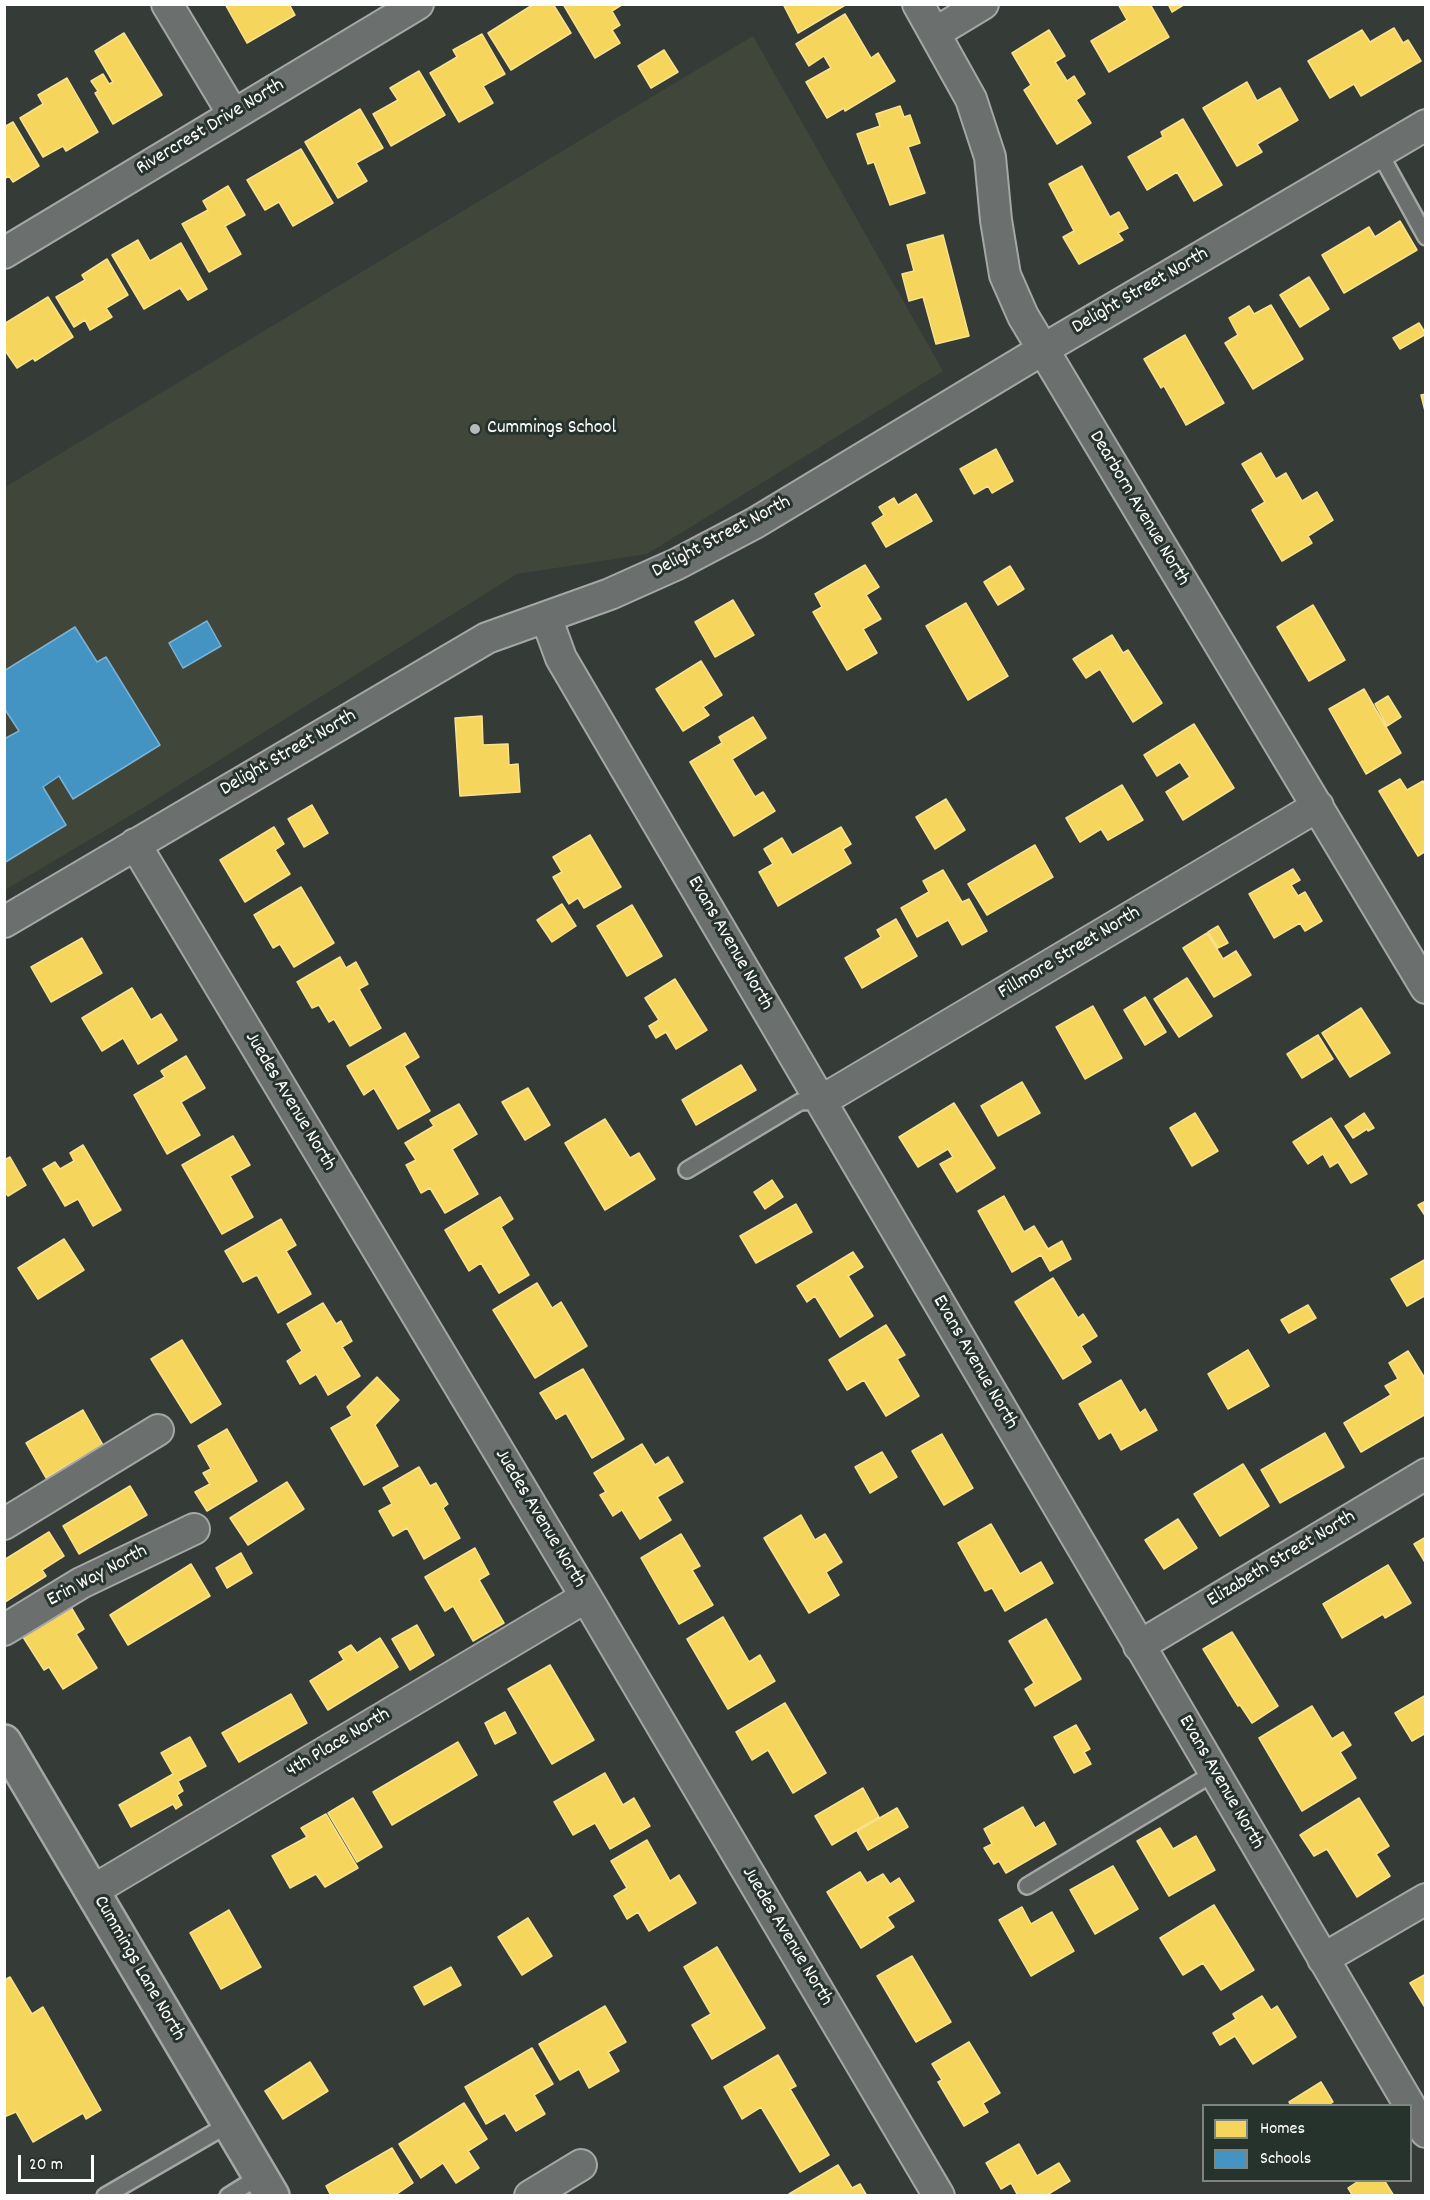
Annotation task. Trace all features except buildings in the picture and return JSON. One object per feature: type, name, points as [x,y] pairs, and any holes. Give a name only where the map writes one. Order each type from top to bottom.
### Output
[{"type":"street","points":[[167,4],[233,114]]},
{"type":"street","name":"Rivercrest Drive North","points":[[4,253],[418,4]]},
{"type":"street","name":"Dearborn Avenue North","points":[[918,4],[971,99],[990,157],[996,220],[1005,274],[1023,316],[1425,988]]},
{"type":"street","points":[[935,33],[983,4]]},
{"type":"street","name":"Delight Street North","points":[[4,922],[487,638],[610,594],[677,564],[745,528],[1425,125]]},
{"type":"street","name":"Evans Avenue North","points":[[546,617],[561,658],[1409,2104]]},
{"type":"street","name":"Fillmore Street North","points":[[821,1101],[1318,806]]},
{"type":"street","name":"Juedes Avenue North","points":[[135,844],[586,1597],[939,2196]]},
{"type":"street","points":[[4,1524],[158,1430]]},
{"type":"street","name":"Elizabeth Street North","points":[[1139,1646],[1425,1474]]},
{"type":"street","name":"Erin Way North","points":[[4,1630],[81,1583],[194,1529]]},
{"type":"street","name":"4th Place North","points":[[92,1891],[586,1597]]},
{"type":"street","name":"Cummings Lane North","points":[[4,1742],[266,2186]]},
{"type":"street","points":[[1323,1959],[1425,1899]]},
{"type":"street","name":"Evans Avenue North","points":[[1412,2109],[1425,2132]]},
{"type":"street","points":[[530,2196],[581,2165]]},
{"type":"lane","points":[[1378,152],[1425,237]]},
{"type":"lane","points":[[687,1170],[800,1102],[821,1101]]},
{"type":"lane","points":[[1027,1886],[1214,1773]]},
{"type":"lane","points":[[105,2196],[229,2124]]},
{"type":"lane","points":[[228,2196],[266,2186]]},
{"type":"shaded area","name":"Cummings School","points":[[753,36],[943,371],[647,554],[517,574],[141,809],[5,890],[5,487]]},
{"type":"place","name":"Cummings School","points":[[475,429]]}]
